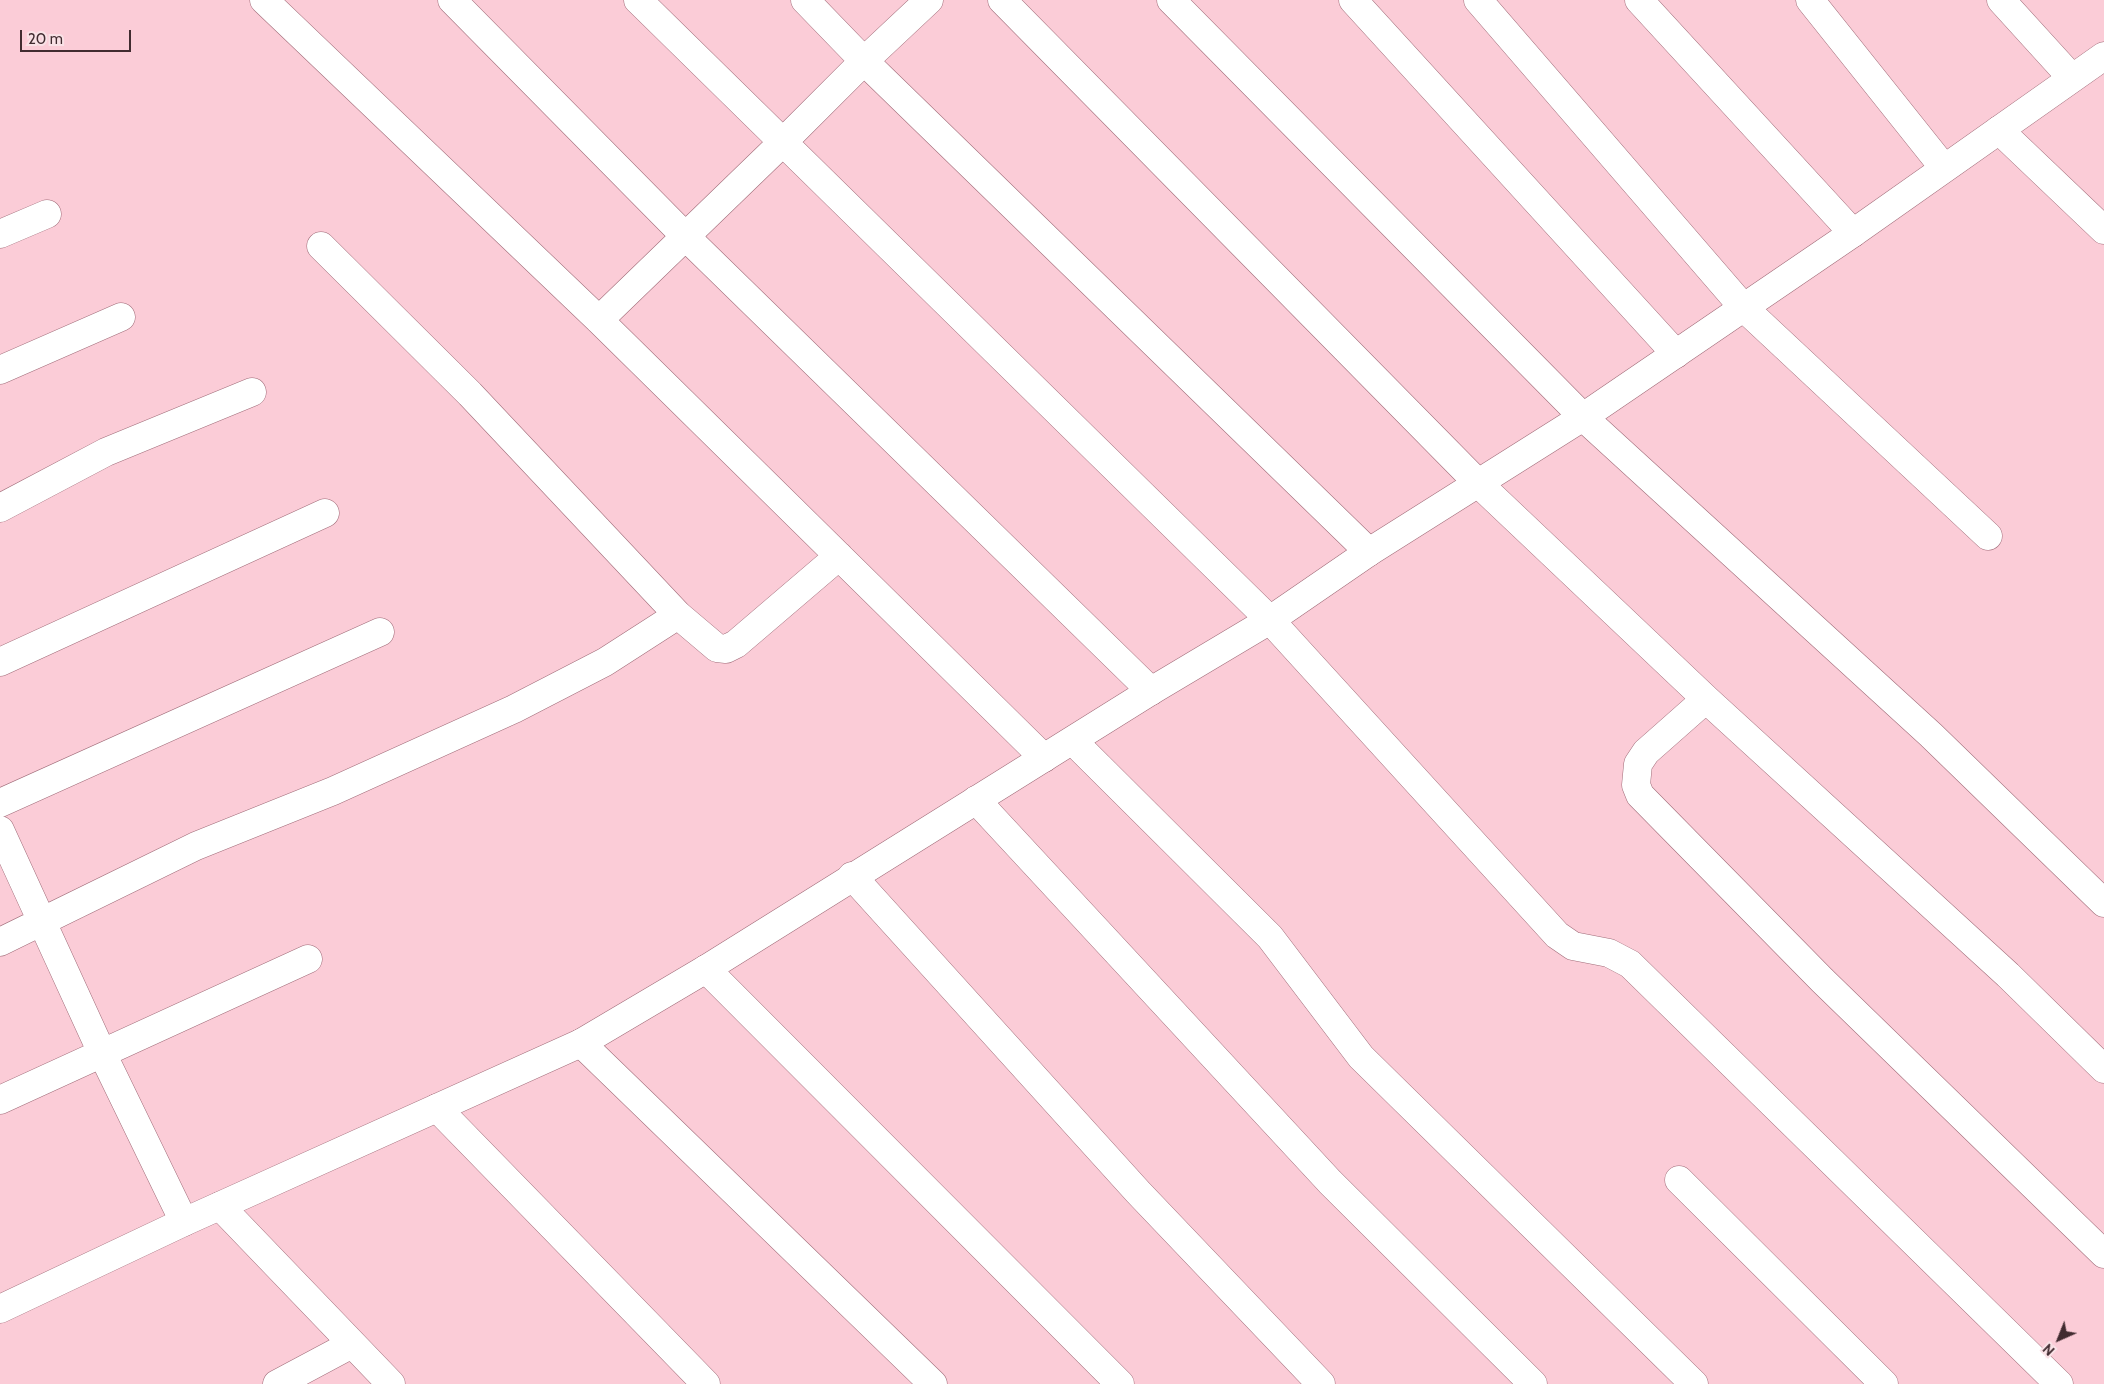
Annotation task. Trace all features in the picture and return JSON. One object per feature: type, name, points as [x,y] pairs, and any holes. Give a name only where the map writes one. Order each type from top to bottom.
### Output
[{"type":"street","points":[[264,0],[599,320],[1044,758]]},
{"type":"street","points":[[452,0],[685,236],[1151,691]]},
{"type":"street","points":[[638,0],[1270,620],[1557,935],[1573,946],[1608,952],[1630,964],[2059,1384]]},
{"type":"street","points":[[805,0],[864,61],[1369,552]]},
{"type":"street","points":[[599,320],[929,0]]},
{"type":"street","points":[[1002,0],[1479,484],[1706,699],[2000,968],[2104,1069]]},
{"type":"street","points":[[1171,0],[1583,417],[1931,735],[2104,903]]},
{"type":"street","points":[[1353,0],[1676,354]]},
{"type":"street","points":[[1478,0],[1743,307],[1988,536]]},
{"type":"street","points":[[1639,0],[1853,233]]},
{"type":"street","points":[[1810,0],[1944,168]]},
{"type":"street","points":[[2001,0],[2071,77]]},
{"type":"street","points":[[0,1309],[184,1222],[581,1043],[706,969],[852,876],[1151,691],[1270,620],[1369,552],[1583,417],[1853,233],[2071,77],[2104,56]]},
{"type":"street","points":[[1999,130],[2104,230]]},
{"type":"street","points":[[0,234],[47,214]]},
{"type":"street","points":[[321,246],[470,394],[678,615],[717,648],[726,649],[736,644],[839,556]]},
{"type":"street","points":[[0,370],[120,317]]},
{"type":"street","points":[[0,508],[106,452],[252,392]]},
{"type":"street","points":[[0,662],[325,513]]},
{"type":"street","points":[[0,942],[196,846],[333,791],[514,709],[605,662],[678,615]]},
{"type":"street","points":[[0,803],[380,632]]},
{"type":"street","points":[[1706,699],[1646,752],[1638,764],[1636,785],[1640,795],[1822,980],[2104,1254]]},
{"type":"street","points":[[1073,741],[1270,937],[1360,1057],[1694,1384]]},
{"type":"street","points":[[976,800],[1330,1182],[1533,1384]]},
{"type":"street","points":[[0,830],[102,1053],[184,1222]]},
{"type":"street","points":[[852,876],[1138,1192],[1321,1384]]},
{"type":"street","points":[[0,1100],[308,959]]},
{"type":"street","points":[[706,969],[1120,1384]]},
{"type":"street","points":[[581,1043],[933,1384]]},
{"type":"street","points":[[437,1108],[706,1384]]},
{"type":"street","points":[[1679,1180],[1884,1384]]},
{"type":"street","points":[[220,1206],[391,1384]]},
{"type":"street","points":[[277,1384],[352,1344]]}]
